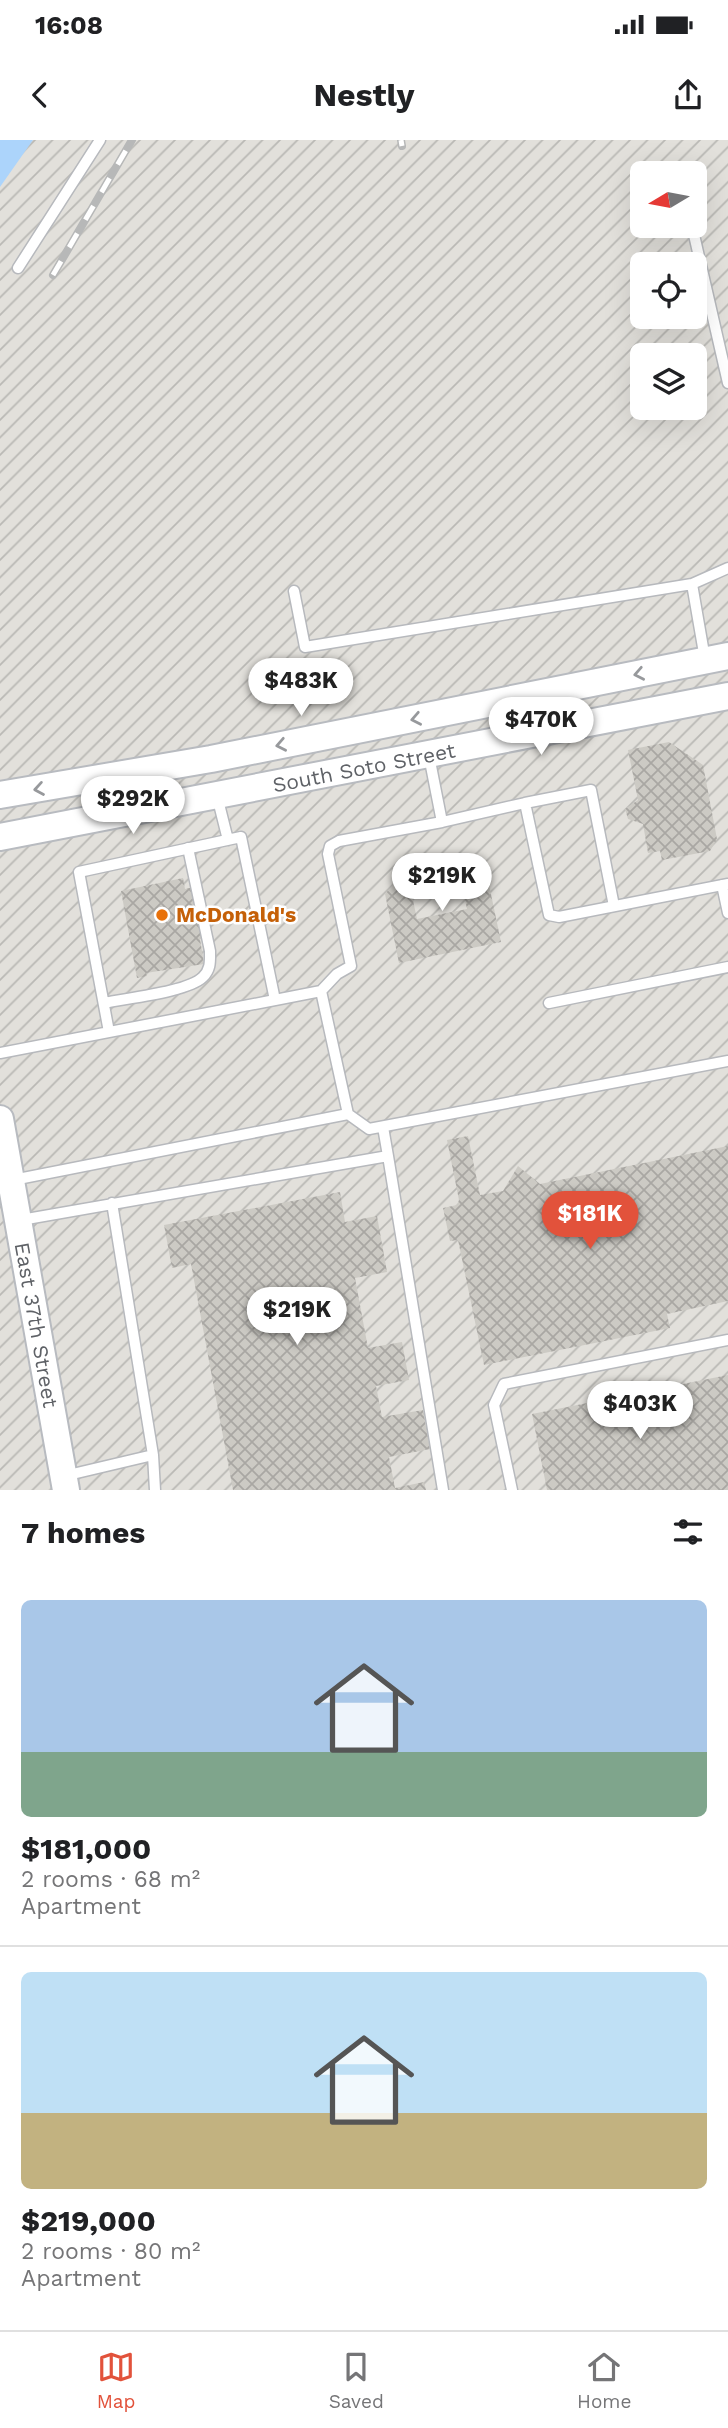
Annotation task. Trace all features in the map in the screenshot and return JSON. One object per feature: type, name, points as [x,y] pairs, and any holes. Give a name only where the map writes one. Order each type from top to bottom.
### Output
[{"type":"main road","name":"South Soto Street","points":[[0,795],[238,754],[717,659]]},
{"type":"main road","name":"South Soto Street","points":[[0,836],[728,696]]},
{"type":"main road","name":"East 37th Street","points":[[0,1119],[64,1483]]},
{"type":"lane","points":[[18,268],[100,140]]},
{"type":"lane","points":[[695,238],[728,383]]},
{"type":"lane","points":[[294,591],[305,647],[692,584],[728,568]]},
{"type":"lane","points":[[692,584],[717,659]]},
{"type":"lane","points":[[429,755],[442,822]]},
{"type":"lane","points":[[0,1053],[321,991],[337,974],[351,966],[328,854],[330,846],[339,841],[591,790],[614,906]]},
{"type":"lane","points":[[218,796],[228,840]]},
{"type":"lane","points":[[525,803],[549,915],[559,917],[725,884],[728,913]]},
{"type":"lane","points":[[109,1032],[79,872],[240,837],[275,1000]]},
{"type":"lane","points":[[104,1003],[189,986],[202,978],[209,968],[210,951],[188,848]]},
{"type":"lane","points":[[550,1003],[728,967]]},
{"type":"lane","points":[[321,991],[348,1114],[369,1129],[728,1061]]},
{"type":"lane","points":[[9,1181],[348,1114]]},
{"type":"lane","points":[[383,1126],[443,1490]]},
{"type":"lane","points":[[17,1221],[388,1156]]},
{"type":"lane","points":[[111,1203],[153,1455],[155,1490]]},
{"type":"lane","points":[[512,1490],[494,1405],[504,1384],[728,1340]]},
{"type":"lane","points":[[64,1483],[153,1455]]},
{"type":"shaded area","points":[[0,140],[728,140],[728,1490],[0,1490]]},
{"type":"water","points":[[0,140],[33,140],[0,187]]},
{"type":"building","points":[[669,742],[703,765],[717,839],[710,851],[662,860],[660,851],[648,853],[643,824],[628,819],[625,809],[638,800],[628,750]]},
{"type":"building","points":[[467,864],[487,875],[501,942],[399,963],[385,894],[399,878]],"holes":[[[461,881],[467,909],[417,919],[411,891]]]},
{"type":"building","name":"McDonald's","points":[[183,878],[185,889],[194,887],[204,938],[200,939],[204,964],[146,973],[147,976],[137,978],[121,891]]},
{"type":"building","points":[[468,1136],[480,1195],[503,1191],[518,1166],[540,1184],[728,1146],[728,1301],[667,1314],[670,1328],[484,1365],[458,1240],[450,1241],[443,1208],[457,1205],[459,1200],[447,1140]]},
{"type":"building","points":[[340,1192],[345,1222],[377,1216],[387,1272],[355,1278],[368,1348],[402,1342],[409,1380],[376,1386],[382,1417],[423,1410],[430,1449],[389,1457],[395,1488],[424,1482],[426,1490],[233,1490],[191,1264],[172,1268],[164,1225]]},
{"type":"building","points":[[728,1375],[728,1490],[547,1490],[532,1414]]},
{"type":"railway","points":[[53,275],[132,140]]},
{"type":"railway","points":[[401,140],[402,146]]},
{"type":"place","name":"McDonald's","points":[[162,915]]}]
